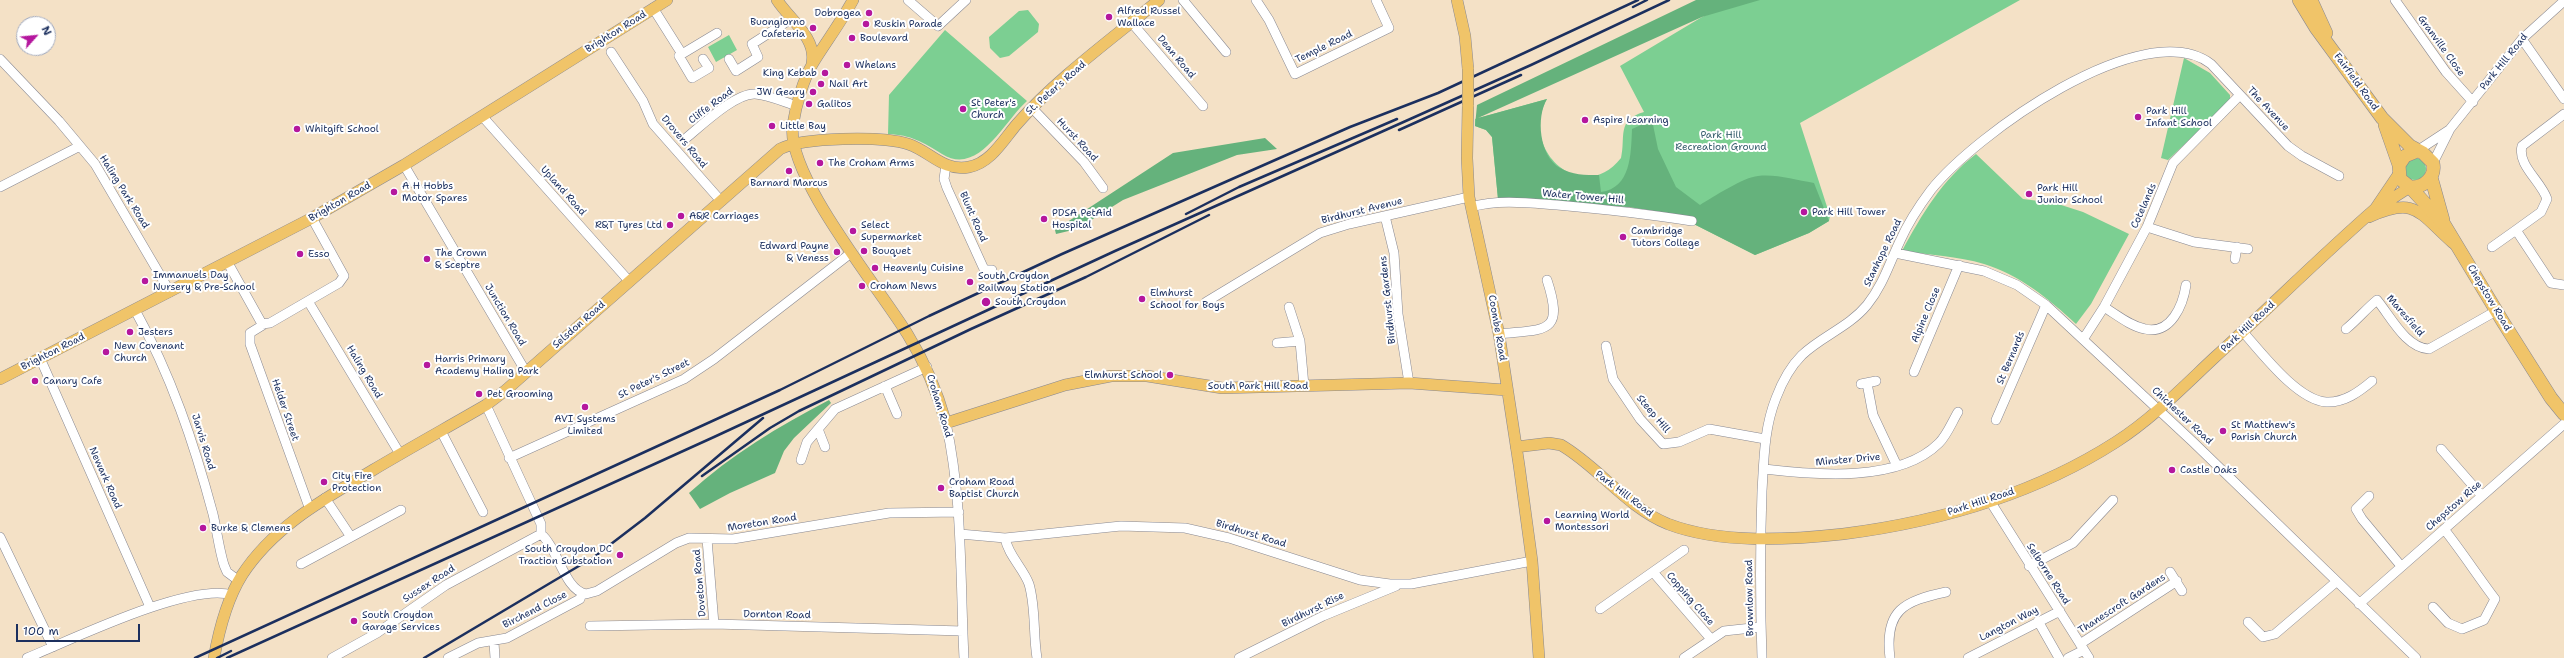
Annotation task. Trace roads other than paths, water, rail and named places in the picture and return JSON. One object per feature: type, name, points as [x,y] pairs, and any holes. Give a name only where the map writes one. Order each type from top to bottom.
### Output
[{"type":"highway","name":"Fairfield Road","points":[[2298,0],[2316,28],[2331,46],[2382,118],[2417,151]]},
{"type":"highway","name":"Fairfield Road","points":[[2311,0],[2331,46]]},
{"type":"highway","name":"Fairfield Road","points":[[2382,118],[2394,146],[2398,170]]},
{"type":"highway","points":[[2417,151],[2424,153],[2433,163],[2431,177],[2419,186],[2410,187],[2403,183],[2398,170],[2406,156],[2417,151]]},
{"type":"highway","name":"Chepstow Road","points":[[2431,177],[2444,224]]},
{"type":"highway","name":"Chepstow Road","points":[[2410,187],[2444,224],[2496,311],[2535,370],[2551,398],[2564,414]]},
{"type":"highway","name":"Chepstow Road","points":[[2535,370],[2564,402]]},
{"type":"main road","name":"Brighton Road","points":[[0,379],[228,263],[312,218],[404,165],[667,0]]},
{"type":"main road","points":[[777,0],[813,47],[812,64]]},
{"type":"main road","points":[[792,144],[793,123],[797,106],[812,64],[854,0]]},
{"type":"main road","name":"St. Peter's Road","points":[[792,144],[830,140],[900,142],[917,148],[946,165],[964,168],[983,162],[1032,108],[1159,0]]},
{"type":"main road","name":"Coombe Road","points":[[1457,0],[1465,36],[1468,69],[1467,158],[1470,202],[1498,334],[1516,447],[1532,561],[1540,658]]},
{"type":"main road","points":[[813,47],[839,22]]},
{"type":"main road","name":"Selsdon Road","points":[[214,658],[232,595],[239,581],[272,540],[309,508],[486,405],[526,372],[777,151],[792,144]]},
{"type":"main road","name":"Croham Road","points":[[792,144],[807,178],[851,253],[908,335],[927,367],[935,384],[946,424]]},
{"type":"main road","name":"Park Hill Road","points":[[2375,209],[2398,170]]},
{"type":"main road","name":"Park Hill Road","points":[[1516,447],[1549,443],[1561,445],[1622,495],[1654,517],[1669,524],[1706,534],[1760,537],[1820,536],[1863,531],[1932,517],[1990,500],[2030,486],[2115,443],[2157,410],[2375,209],[2410,187]]},
{"type":"main road","points":[[2363,220],[2396,207],[2409,207],[2459,248]]},
{"type":"main road","name":"South Park Hill Road","points":[[946,424],[1065,385],[1111,376],[1147,376],[1222,388],[1409,383],[1506,390]]},
{"type":"street","points":[[908,0],[938,26],[966,0]]},
{"type":"street","points":[[1183,0],[1226,52]]},
{"type":"street","name":"Temple Road","points":[[1256,0],[1269,20],[1295,74],[1389,28],[1376,0]]},
{"type":"street","name":"Granville Close","points":[[2395,0],[2446,72],[2473,102]]},
{"type":"street","name":"Park Hill Road","points":[[2433,163],[2450,129],[2522,39],[2560,2]]},
{"type":"street","points":[[653,8],[682,54]]},
{"type":"street","points":[[729,59],[736,71],[758,57],[752,44],[791,19]]},
{"type":"street","name":"Dean Road","points":[[1132,23],[1203,106]]},
{"type":"street","points":[[703,59],[709,68],[692,78],[679,56],[717,33]]},
{"type":"street","points":[[2522,39],[2564,99]]},
{"type":"street","name":"Drovers Road","points":[[612,52],[643,101],[653,124],[721,201]]},
{"type":"street","name":"The Avenue","points":[[2187,53],[2199,56],[2211,64],[2288,146],[2302,156],[2339,176]]},
{"type":"street","name":"Stanhope Road","points":[[1760,537],[1765,439],[1776,398],[1791,368],[1807,351],[1840,329],[1864,308],[1880,289],[1895,253],[1913,217],[1948,171],[2020,113],[2061,88],[2105,67],[2159,54],[2187,53]]},
{"type":"street","name":"Haling Park Road","points":[[0,60],[80,146],[101,173],[170,292]]},
{"type":"street","name":"Cliffe Road","points":[[685,139],[735,100],[747,95],[763,96],[797,106]]},
{"type":"street","name":"Cotelands","points":[[2084,338],[2104,307],[2147,227],[2176,159],[2240,95]]},
{"type":"street","name":"Hurst Road","points":[[1032,108],[1084,162],[1103,188]]},
{"type":"street","points":[[2492,247],[2541,212],[2547,199],[2545,192],[2523,160],[2521,152],[2522,146],[2564,114]]},
{"type":"street","name":"Upland Road","points":[[482,116],[629,281]]},
{"type":"street","name":"Park Hill Road","points":[[2417,151],[2450,129]]},
{"type":"street","points":[[0,187],[80,146]]},
{"type":"street","name":"Junction Road","points":[[404,165],[526,372]]},
{"type":"street","name":"Blunt Road","points":[[946,165],[944,179],[983,267],[985,270],[992,270]]},
{"type":"street","name":"Birdhurst Avenue","points":[[1206,302],[1314,236],[1349,224],[1385,216],[1470,202]]},
{"type":"street","name":"Water Tower Hill","points":[[1470,202],[1539,204],[1627,212],[1692,222]]},
{"type":"street","name":"Birdhurst Gardens","points":[[1385,216],[1394,253],[1398,314],[1409,383]]},
{"type":"street","points":[[228,263],[263,325],[308,301],[339,283],[344,276],[312,218]]},
{"type":"street","points":[[2147,227],[2194,242],[2248,249]]},
{"type":"street","points":[[2516,230],[2552,283],[2564,285]]},
{"type":"street","points":[[2235,259],[2237,247]]},
{"type":"street","name":"St Peter's Street","points":[[509,458],[684,379],[714,359],[851,253]]},
{"type":"street","name":"Chichester Road","points":[[1895,253],[1984,271],[2017,285],[2046,304],[2084,338],[2157,410],[2239,486],[2336,582],[2416,658]]},
{"type":"street","name":"Alpine Close","points":[[1914,372],[1959,265]]},
{"type":"street","points":[[1498,334],[1539,329],[1549,324],[1555,307],[1547,280]]},
{"type":"street","points":[[2104,307],[2135,326],[2146,330],[2159,328],[2170,322],[2189,296],[2186,285]]},
{"type":"street","name":"Maresfield","points":[[2346,329],[2366,313],[2367,308],[2377,300],[2410,342],[2421,348],[2429,349],[2496,311]]},
{"type":"street","name":"Haling Road","points":[[308,301],[400,454]]},
{"type":"street","name":"St Bernards","points":[[1996,420],[2046,304]]},
{"type":"street","points":[[1289,307],[1300,341],[1304,386]]},
{"type":"street","name":"Jarvis Road","points":[[135,310],[159,354],[185,419],[213,515],[224,565],[227,572],[239,581]]},
{"type":"street","name":"Helder Street","points":[[263,325],[250,333],[250,344],[309,508]]},
{"type":"street","points":[[2242,332],[2290,382],[2315,400],[2338,401],[2352,395],[2372,381]]},
{"type":"street","points":[[1277,342],[1300,341]]},
{"type":"street","name":"Steep Hill","points":[[1606,346],[1613,379],[1640,419],[1663,444],[1679,442],[1709,429],[1765,439]]},
{"type":"street","name":"Newark Road","points":[[40,358],[150,607]]},
{"type":"street","points":[[801,460],[807,442],[835,409],[927,367]]},
{"type":"street","points":[[1868,383],[1873,415],[1897,466]]},
{"type":"street","points":[[884,386],[897,414]]},
{"type":"street","points":[[486,405],[540,524],[541,534],[549,543],[572,584],[582,593]]},
{"type":"street","name":"Minster Drive","points":[[1764,470],[1810,474],[1851,473],[1897,466],[1926,454],[1940,442],[1958,412]]},
{"type":"street","name":"Croham Road","points":[[946,424],[956,473],[960,534],[964,658]]},
{"type":"street","name":"Chepstow Rise","points":[[2359,604],[2562,428]]},
{"type":"street","points":[[818,429],[825,447]]},
{"type":"street","points":[[441,431],[483,512]]},
{"type":"street","points":[[2441,450],[2482,496]]},
{"type":"street","points":[[2369,496],[2356,509],[2362,519],[2401,566]]},
{"type":"street","points":[[325,498],[351,537]]},
{"type":"street","name":"Selborne Road","points":[[1990,500],[2029,566],[2084,651]]},
{"type":"street","points":[[2029,566],[2073,543],[2112,500]]},
{"type":"street","points":[[301,564],[401,510]]},
{"type":"street","name":"Moreton Road","points":[[582,593],[595,592],[680,541],[733,539],[889,513],[959,512]]},
{"type":"street","name":"Birdhurst Road","points":[[960,534],[1004,538],[1121,526],[1173,527],[1229,538],[1360,580],[1398,584],[1532,561]]},
{"type":"street","points":[[2433,607],[2448,624],[2462,629],[2484,620],[2495,599],[2475,575],[2470,561],[2444,529]]},
{"type":"street","name":"Sussex Road","points":[[332,658],[377,633],[452,581],[541,534]]},
{"type":"street","points":[[0,537],[53,647]]},
{"type":"street","name":"Brownlow Road","points":[[1760,537],[1762,658]]},
{"type":"street","points":[[1004,538],[1022,567],[1029,586],[1037,658]]},
{"type":"street","name":"Doveton Road","points":[[704,539],[714,624]]},
{"type":"street","points":[[1600,609],[1684,550]]},
{"type":"street","name":"Copping Close","points":[[1653,572],[1711,639]]},
{"type":"street","name":"Thanescroft Gardens","points":[[2170,572],[2182,591]]},
{"type":"street","name":"Thanescroft Gardens","points":[[2068,658],[2084,651],[2177,581]]},
{"type":"street","points":[[2248,622],[2263,637],[2275,634],[2336,582]]},
{"type":"street","name":"Birdhurst Rise","points":[[1239,658],[1322,616],[1398,584]]},
{"type":"street","points":[[1890,658],[1891,626],[1896,612],[1917,598],[1946,592]]},
{"type":"street","points":[[27,658],[150,607],[212,593],[232,595]]},
{"type":"street","name":"Birchend Close","points":[[448,658],[478,643],[494,642],[507,638],[580,599],[582,593]]},
{"type":"street","name":"Langton Way","points":[[1968,658],[2038,621],[2060,612]]},
{"type":"street","points":[[2038,621],[2059,658]]},
{"type":"street","name":"Dornton Road","points":[[590,626],[714,624],[963,631]]},
{"type":"street","points":[[1684,658],[1711,639],[1729,629],[1761,627]]},
{"type":"street","points":[[494,642],[495,658]]},
{"type":"railway","points":[[195,658],[780,390],[929,316],[1062,254],[1350,127],[1438,93],[1638,0]]},
{"type":"railway","points":[[1633,7],[1647,0]]},
{"type":"railway","points":[[227,658],[714,437],[1115,251],[1531,65],[1669,0]]},
{"type":"railway","points":[[1399,130],[1521,75]]},
{"type":"railway","points":[[1186,214],[1239,187],[1397,119]]},
{"type":"railway","points":[[702,476],[770,428],[799,411],[971,329],[1086,277],[1209,215]]},
{"type":"railway","points":[[424,658],[594,557],[645,518],[763,418]]},
{"type":"railway","points":[[217,658],[231,651]]},
{"type":"place","name":"Dobrogea","points":[[869,13]]},
{"type":"place","name":"Alfred Russel Wallace","points":[[1109,17]]},
{"type":"place","name":"Ruskin Parade","points":[[866,24]]},
{"type":"place","name":"Buongiorno Cafeteria","points":[[813,28]]},
{"type":"place","name":"Boulevard","points":[[852,38]]},
{"type":"place","name":"Whelans","points":[[847,65]]},
{"type":"place","name":"King Kebab","points":[[825,73]]},
{"type":"place","name":"Nail Art","points":[[821,84]]},
{"type":"place","name":"JW Geary","points":[[813,92]]},
{"type":"place","name":"Galitos","points":[[809,104]]},
{"type":"place","name":"St Peter's Church","points":[[963,109]]},
{"type":"place","name":"Park Hill Infant School","points":[[2138,117]]},
{"type":"place","name":"Aspire Learning","points":[[1585,120]]},
{"type":"place","name":"Little Bay","points":[[772,126]]},
{"type":"place","name":"Whitgift School","points":[[297,129]]},
{"type":"place","name":"The Croham Arms","points":[[820,163]]},
{"type":"place","name":"Barnard Marcus","points":[[789,171]]},
{"type":"place","name":"A H Hobbs Motor Spares","points":[[394,192]]},
{"type":"place","name":"Park Hill Junior School","points":[[2029,194]]},
{"type":"place","name":"Park Hill Tower","points":[[1804,212]]},
{"type":"place","name":"A&R Carriages","points":[[681,216]]},
{"type":"place","name":"PDSA PetAid Hospital","points":[[1044,219]]},
{"type":"place","name":"R&T Tyres Ltd","points":[[670,225]]},
{"type":"place","name":"Select Supermarket","points":[[853,231]]},
{"type":"place","name":"Cambridge Tutors College","points":[[1623,237]]},
{"type":"place","name":"Bouquet","points":[[864,251]]},
{"type":"place","name":"Edward Payne & Veness","points":[[837,252]]},
{"type":"place","name":"Esso","points":[[300,254]]},
{"type":"place","name":"The Crown & Sceptre","points":[[427,259]]},
{"type":"place","name":"Heavenly Cuisine","points":[[875,268]]},
{"type":"place","name":"Immanuels Day Nursery & Pre-School","points":[[145,281]]},
{"type":"place","name":"South Croydon Railway Station","points":[[970,282]]},
{"type":"place","name":"Croham News","points":[[862,286]]},
{"type":"place","name":"Elmhurst School for Boys","points":[[1142,299]]},
{"type":"place","name":"South Croydon","points":[[986,302]]},
{"type":"place","name":"Jesters","points":[[130,332]]},
{"type":"place","name":"New Covenant Church","points":[[106,352]]},
{"type":"place","name":"Harris Primary Academy Haling Park","points":[[427,365]]},
{"type":"place","name":"Elmhurst School","points":[[1170,375]]},
{"type":"place","name":"Canary Cafe","points":[[35,381]]},
{"type":"place","name":"Pet Grooming","points":[[479,394]]},
{"type":"place","name":"AVI Systems Limited","points":[[585,407]]},
{"type":"place","name":"St Matthew's Parish Church","points":[[2223,431]]},
{"type":"place","name":"Castle Oaks","points":[[2172,470]]},
{"type":"place","name":"City Fire Protection","points":[[324,482]]},
{"type":"place","name":"Croham Road Baptist Church","points":[[941,488]]},
{"type":"place","name":"Learning World Montessori","points":[[1547,521]]},
{"type":"place","name":"Burke & Clemens","points":[[203,528]]},
{"type":"place","name":"South Croydon DC Traction Substation","points":[[620,555]]},
{"type":"place","name":"South Croydon Garage Services","points":[[354,621]]},
{"type":"park label","name":"Park Hill Recreation Ground","points":[[1721,140]]}]
